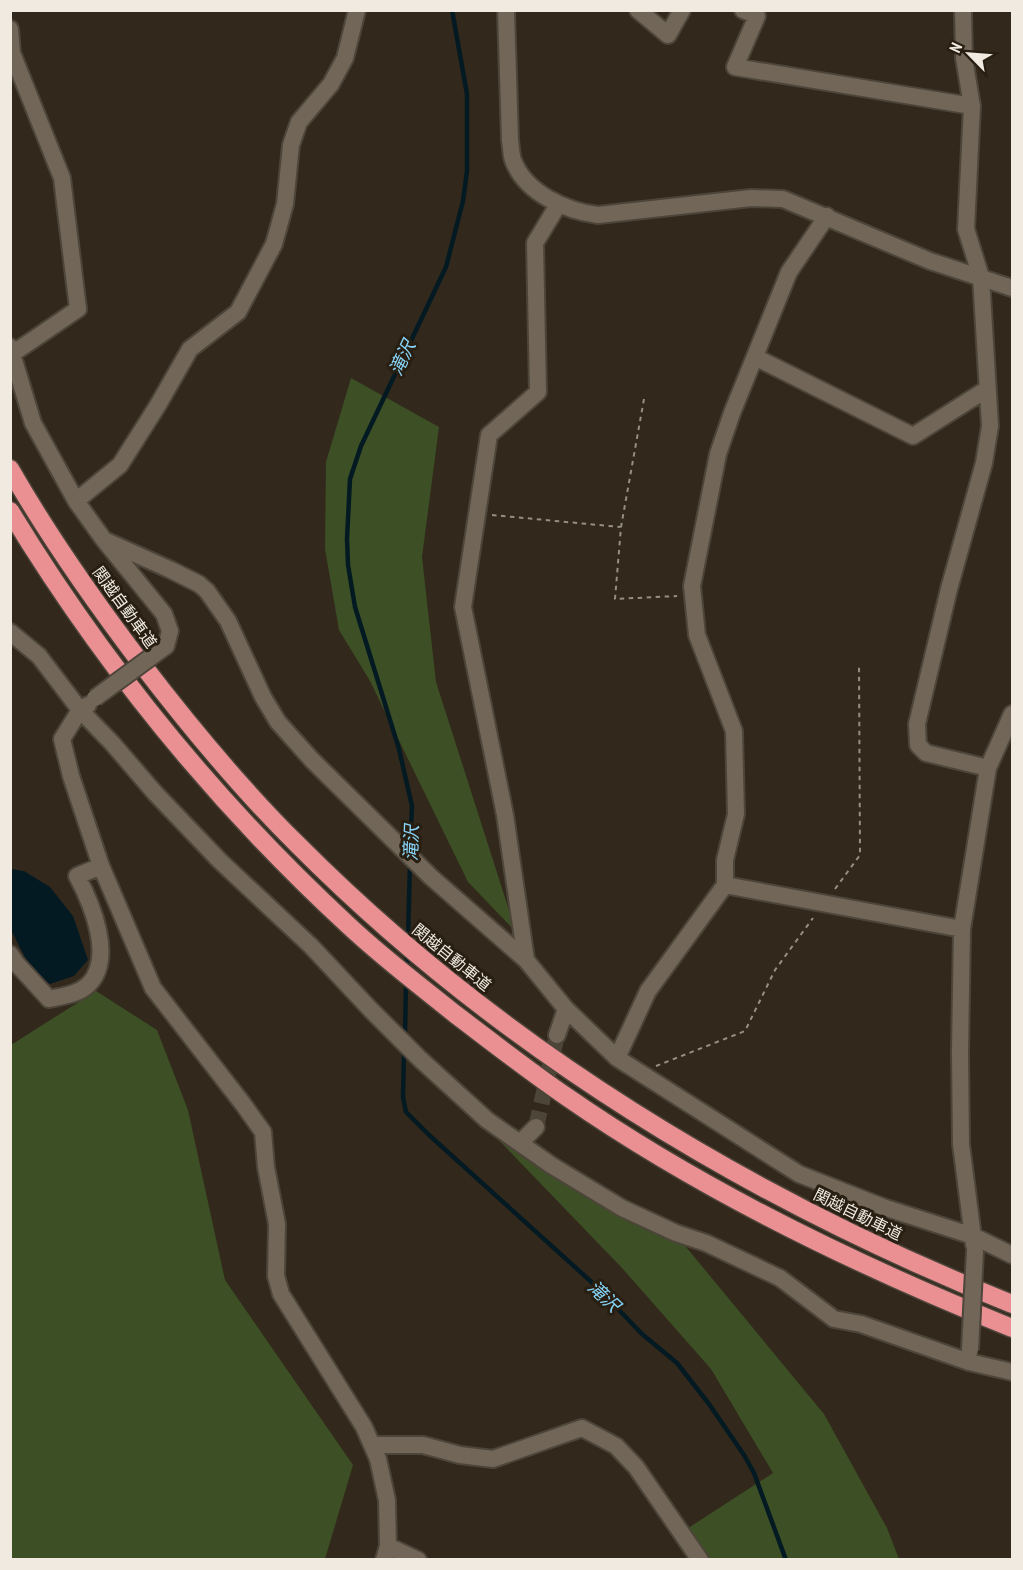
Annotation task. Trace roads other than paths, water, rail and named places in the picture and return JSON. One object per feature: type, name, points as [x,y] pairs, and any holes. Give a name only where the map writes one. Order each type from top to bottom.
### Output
[{"type":"highway","name":"関越自動車道","points":[[10,470],[62,553],[117,631],[220,761],[297,845],[363,908],[431,966],[507,1026],[572,1073],[656,1127],[813,1215],[901,1257],[1012,1304]]},
{"type":"highway","points":[[10,511],[45,567],[101,647],[158,722],[218,793],[282,862],[350,927],[421,987],[568,1098],[644,1147],[805,1235],[896,1279],[1012,1328]]},
{"type":"street","points":[[76,501],[120,465],[190,349],[238,312],[274,244],[285,204],[291,144],[299,122],[331,84],[345,58],[357,10]]},
{"type":"street","points":[[506,10],[510,140],[513,159],[520,173],[530,184],[558,205],[578,212],[598,214],[767,198],[783,199],[930,261],[1012,288]]},
{"type":"street","points":[[638,10],[668,35],[682,10]]},
{"type":"street","points":[[743,10],[757,16],[735,67],[972,106]]},
{"type":"street","points":[[963,10],[964,58],[972,106],[966,229],[981,277],[990,426],[984,463],[949,589],[917,724],[918,745],[926,753],[988,768]]},
{"type":"street","points":[[10,28],[12,53],[62,178],[78,309],[11,351],[33,423],[76,501],[104,540],[164,614],[170,632],[166,646],[80,710],[62,739],[71,776],[101,866],[138,948],[153,988],[263,1132],[266,1167],[277,1224],[276,1276],[281,1294],[364,1427],[372,1445],[378,1460],[387,1500],[386,1553],[418,1560]]},
{"type":"street","points":[[526,960],[505,815],[463,607],[489,435],[538,392],[536,243],[558,205]]},
{"type":"street","points":[[617,1058],[648,991],[725,885],[725,860],[736,814],[734,731],[697,635],[692,586],[718,454],[789,272],[827,216]]},
{"type":"street","points":[[755,357],[914,436],[987,388]]},
{"type":"street","points":[[104,540],[200,584],[207,591],[228,621],[263,697],[278,722],[431,877],[526,960],[566,1009],[617,1058],[799,1174],[974,1243],[1012,1255]]},
{"type":"street","points":[[10,632],[39,656],[80,710],[155,794],[220,861],[311,946],[370,1010],[420,1059],[487,1120],[551,1165],[622,1208],[676,1233],[706,1243],[780,1278],[834,1319],[861,1324],[969,1356],[1012,1372]]},
{"type":"street","points":[[969,1356],[974,1243],[961,1144],[962,929],[988,768],[1012,714]]},
{"type":"street","points":[[10,954],[49,999],[74,994],[88,985],[97,972],[101,941],[90,900],[77,876],[101,866]]},
{"type":"street","points":[[725,885],[962,929]]},
{"type":"street","points":[[557,1035],[566,1009]]},
{"type":"street","points":[[520,1143],[536,1127]]},
{"type":"street","points":[[372,1445],[423,1445],[460,1455],[493,1459],[582,1428],[616,1446],[636,1467],[700,1560]]},
{"type":"water","points":[[11,869],[24,871],[50,887],[73,916],[88,960],[74,976],[50,984],[34,975],[11,930]]},
{"type":"waterway","name":"滝沢","points":[[410,850],[412,806],[399,749],[355,607],[348,565],[347,539],[350,479],[361,446],[446,267],[463,201],[467,171],[467,94],[452,10]]},
{"type":"waterway","name":"滝沢","points":[[408,940],[410,862]]},
{"type":"waterway","name":"滝沢","points":[[407,952],[407,970]]},
{"type":"waterway","name":"滝沢","points":[[405,1036],[406,981]]},
{"type":"waterway","name":"滝沢","points":[[404,1050],[403,1097],[406,1112],[597,1287],[642,1334],[677,1363],[709,1404],[754,1473],[786,1560]]},
{"type":"tunnel","points":[[536,1127],[557,1035]]}]
